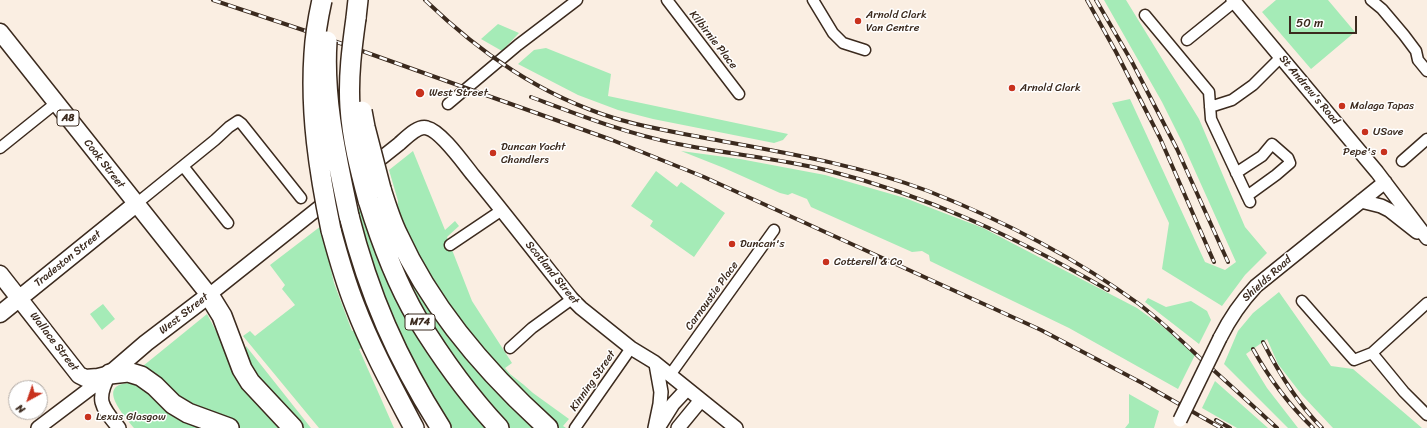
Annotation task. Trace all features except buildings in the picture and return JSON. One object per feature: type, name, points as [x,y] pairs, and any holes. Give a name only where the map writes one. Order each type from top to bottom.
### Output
[{"type":"highway","points":[[322,0],[314,54],[313,93],[320,174],[331,230],[342,270],[355,306],[388,381],[414,428]]},
{"type":"highway","name":"M74","points":[[330,0],[326,55],[329,113],[349,216],[367,280],[383,322],[411,378],[441,428]]},
{"type":"highway","name":"M74","points":[[357,9],[349,83],[350,107],[356,150],[374,195],[412,264],[451,323],[498,380],[518,401],[548,428]]},
{"type":"highway","name":"M74","points":[[374,195],[374,222],[397,277],[417,317],[462,384],[499,428]]},
{"type":"highway","points":[[209,295],[222,316],[242,369],[250,382],[293,428]]},
{"type":"highway","points":[[110,374],[128,372],[141,376],[155,386],[173,404],[188,413],[229,428]]},
{"type":"main road","name":"Cook Street","points":[[0,32],[209,295]]},
{"type":"main road","name":"Tradeston Street","points":[[0,314],[136,204]]},
{"type":"main road","name":"Wallace Street","points":[[0,274],[80,375],[84,378],[98,378],[110,374]]},
{"type":"main road","name":"West Street","points":[[110,374],[209,295]]},
{"type":"street","points":[[448,104],[518,45],[577,0]]},
{"type":"street","name":"Kilbirnie Place","points":[[667,0],[740,94]]},
{"type":"street","points":[[813,0],[833,33],[843,43],[865,50]]},
{"type":"street","points":[[1371,0],[1382,9],[1416,51],[1418,60],[1427,71]]},
{"type":"street","points":[[1188,40],[1233,1]]},
{"type":"street","name":"St Andrew's Road","points":[[1233,1],[1385,182],[1427,239]]},
{"type":"street","points":[[1145,14],[1209,92],[1211,120],[1248,199],[1290,163],[1288,158],[1272,144],[1262,156],[1236,173]]},
{"type":"street","points":[[1210,107],[1232,100],[1253,85],[1281,57]]},
{"type":"street","points":[[0,148],[56,103]]},
{"type":"street","points":[[136,204],[238,121],[301,198]]},
{"type":"street","name":"Scotland Street","points":[[425,127],[431,129],[445,141],[572,299],[581,308],[631,348],[656,364],[736,428]]},
{"type":"street","name":"West Street","points":[[209,295],[399,144],[418,130],[425,127]]},
{"type":"street","points":[[1402,160],[1427,139]]},
{"type":"street","points":[[183,166],[228,223]]},
{"type":"street","name":"Shields Road","points":[[1178,424],[1220,338],[1242,300],[1256,286],[1385,182]]},
{"type":"street","points":[[1361,201],[1381,206],[1389,210],[1427,239]]},
{"type":"street","points":[[450,245],[502,210]]},
{"type":"street","name":"Carnoustie Place","points":[[670,375],[774,230]]},
{"type":"street","points":[[510,348],[532,328],[572,299]]},
{"type":"street","points":[[1302,301],[1354,360],[1372,353],[1427,303]]},
{"type":"street","name":"Kinning Street","points":[[575,428],[631,348]]},
{"type":"street","points":[[1372,353],[1404,392],[1427,415]]},
{"type":"street","points":[[656,364],[661,392],[660,404],[656,417],[656,428]]},
{"type":"street","points":[[110,374],[101,392],[101,401],[107,413],[119,428]]},
{"type":"street","name":"West Street","points":[[38,428],[110,374]]},
{"type":"street","points":[[656,428],[673,404],[687,389]]},
{"type":"street","points":[[678,428],[701,400]]},
{"type":"green space","points":[[1104,0],[1126,0],[1199,119],[1245,227],[1267,253],[1245,275],[1222,306],[1162,269],[1169,223],[1112,103],[1130,99],[1205,262],[1225,270],[1236,262],[1182,142],[1162,102]]},
{"type":"green space","points":[[1276,0],[1328,0],[1355,32],[1311,69],[1262,12]]},
{"type":"green space","points":[[498,24],[519,33],[502,51],[481,39]]},
{"type":"green space","points":[[546,48],[611,74],[608,96],[788,134],[783,140],[774,143],[653,119],[618,110],[578,95],[518,64],[534,50]]},
{"type":"green space","points":[[413,151],[445,230],[455,221],[459,226],[447,237],[472,301],[512,363],[505,368],[533,393],[569,419],[563,426],[566,428],[558,428],[533,406],[468,335],[411,248],[397,208],[398,201],[389,170]]},
{"type":"green space","points":[[681,151],[740,159],[825,175],[905,198],[983,228],[1137,308],[1162,326],[1195,355],[1178,389],[1069,328],[930,261],[929,255],[922,251],[912,252],[811,207],[807,199],[792,193],[788,195],[780,193]]},
{"type":"green space","points":[[656,171],[677,187],[681,182],[725,213],[694,257],[650,226],[653,221],[631,206]]},
{"type":"green space","points":[[361,206],[427,350],[450,385],[485,428],[448,428],[405,353],[372,266],[356,210]]},
{"type":"green space","points":[[321,226],[334,283],[352,331],[355,330],[362,348],[359,349],[394,428],[319,428],[243,336],[250,331],[255,336],[295,305],[282,289],[285,285],[270,265]]},
{"type":"green space","points":[[393,248],[540,428],[510,428],[489,404],[433,327],[416,298]]},
{"type":"green space","points":[[1279,292],[1331,366],[1353,369],[1422,428],[1333,428],[1302,395],[1278,364],[1267,339],[1246,354],[1267,388],[1298,428],[1288,428],[1224,364],[1238,331],[1253,313]]},
{"type":"green space","points":[[1148,298],[1166,307],[1191,301],[1207,311],[1211,320],[1199,344],[1145,302]]},
{"type":"green space","points":[[103,304],[115,319],[102,330],[90,314]]},
{"type":"green space","points":[[207,314],[241,378],[285,428],[238,428],[198,413],[153,379],[143,366]]},
{"type":"green space","points":[[246,346],[311,428],[298,428],[259,387],[245,357]]},
{"type":"green space","points":[[135,380],[204,428],[134,428],[118,407],[114,400],[113,393],[115,388],[122,384],[134,383]]},
{"type":"green space","points":[[1215,381],[1268,428],[1237,428],[1202,408]]},
{"type":"green space","points":[[1129,394],[1159,411],[1154,428],[1125,428],[1129,423]]},
{"type":"railway","points":[[213,0],[306,31],[612,140],[704,177],[1041,330],[1144,384],[1221,428]]},
{"type":"railway","points":[[425,0],[467,38],[489,55],[536,85],[587,108],[614,118],[648,127],[790,154],[873,173],[956,202],[1010,227],[1063,255],[1139,304],[1171,331],[1277,428]]},
{"type":"railway","points":[[1087,0],[1116,52],[1160,138],[1214,262]]},
{"type":"railway","points":[[1096,0],[1132,62],[1177,149],[1228,262]]},
{"type":"railway","points":[[531,97],[603,124],[659,140],[808,166],[864,180],[901,192],[972,220],[1006,236],[1108,290]]},
{"type":"railway","points":[[1263,342],[1289,387],[1304,408],[1322,428]]},
{"type":"railway","points":[[1253,349],[1280,391],[1313,428]]},
{"type":"railway","points":[[1216,420],[1230,428]]},
{"type":"place","name":"Arnold Clark Van Centre","points":[[858,21]]},
{"type":"place","name":"Arnold Clark","points":[[1012,88]]},
{"type":"place","name":"West Street","points":[[420,93]]},
{"type":"place","name":"Malaga Tapas","points":[[1342,106]]},
{"type":"place","name":"USave","points":[[1365,132]]},
{"type":"place","name":"Pepe's","points":[[1384,152]]},
{"type":"place","name":"Duncan Yacht Chandlers","points":[[493,153]]},
{"type":"place","name":"Duncan's","points":[[732,244]]},
{"type":"place","name":"Cotterell & Co","points":[[826,262]]},
{"type":"place","name":"Lexus Glasgow","points":[[88,417]]}]
